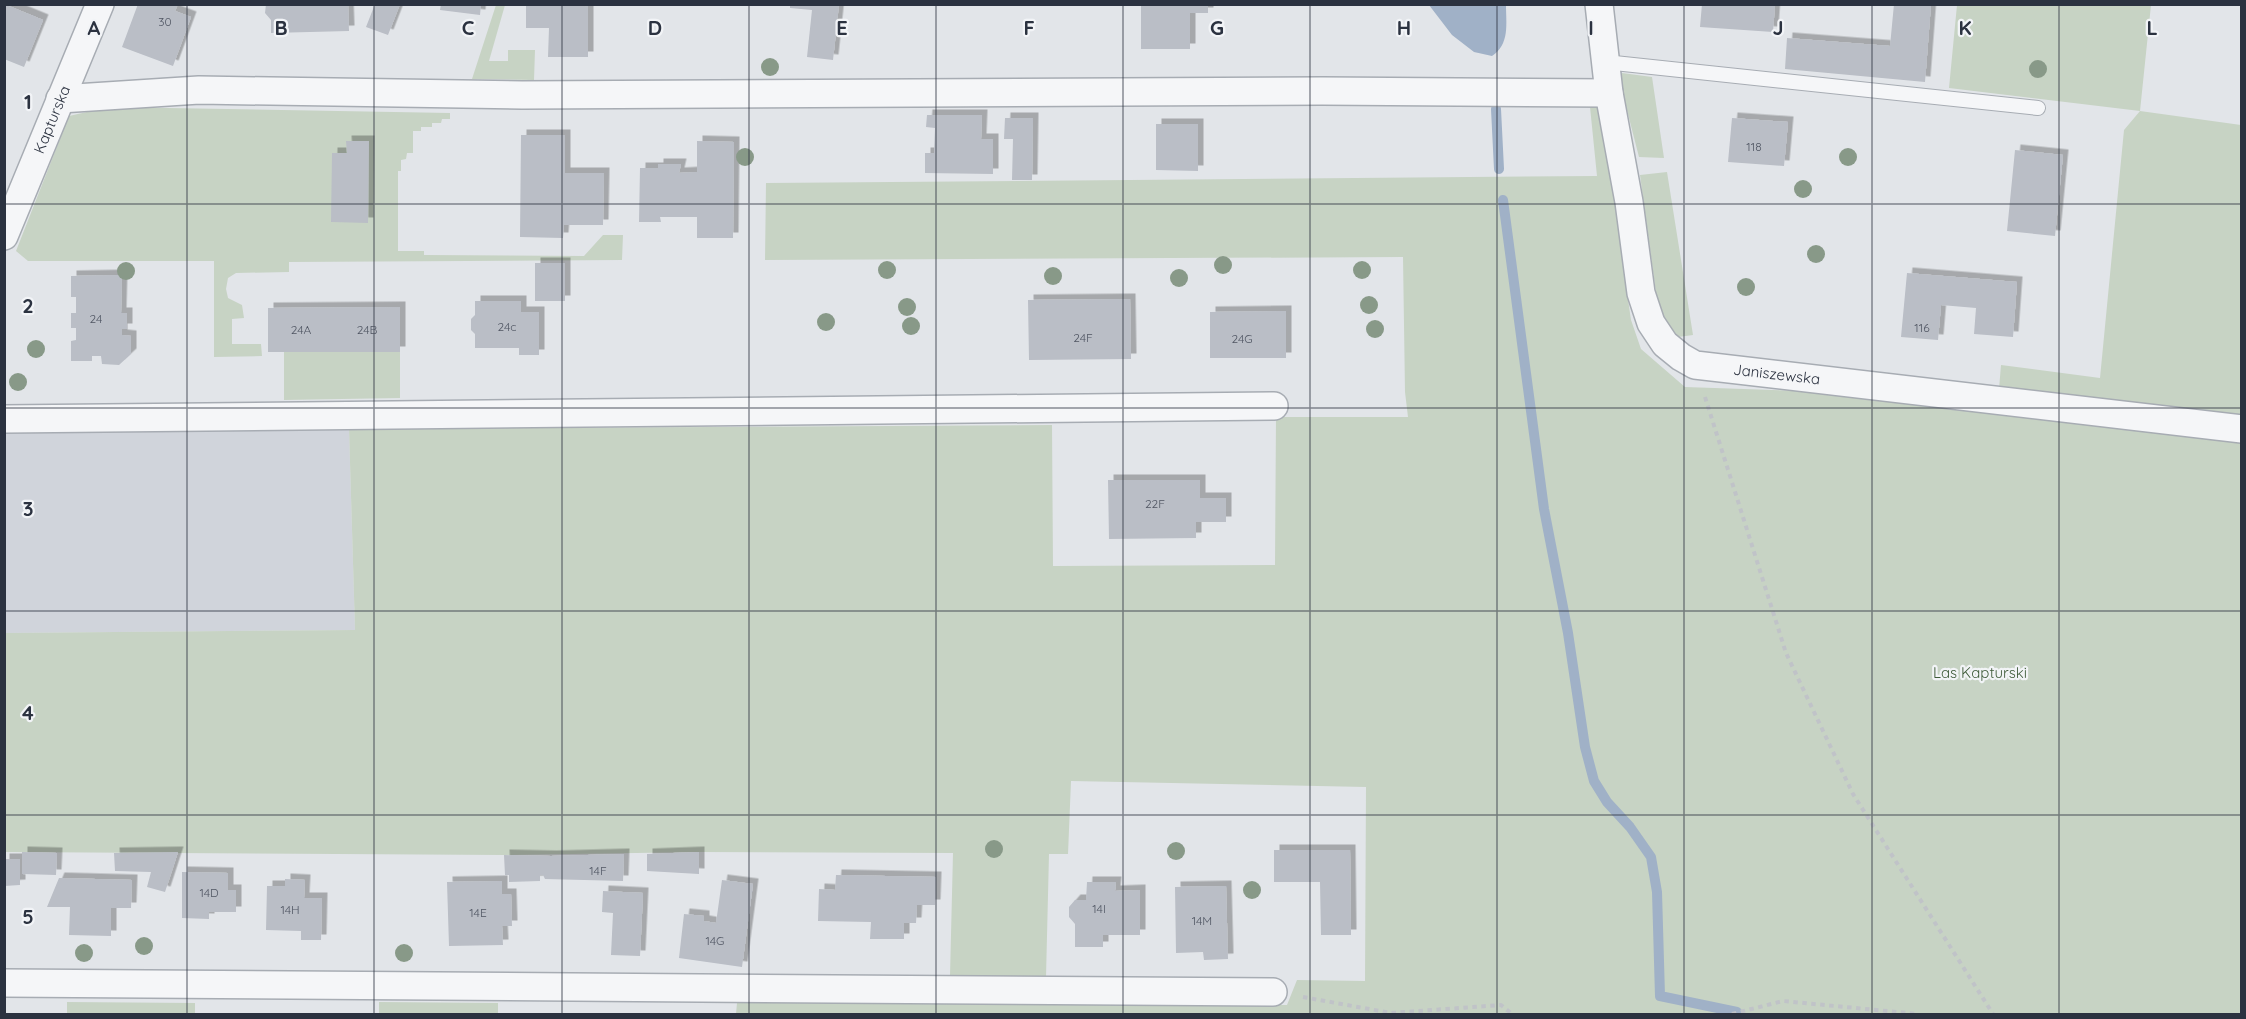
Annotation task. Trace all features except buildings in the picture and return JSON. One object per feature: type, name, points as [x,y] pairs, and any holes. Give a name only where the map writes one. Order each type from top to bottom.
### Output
[{"type":"street","name":"Kapturska","points":[[4,236],[100,4]]},
{"type":"street","name":"Janiszewska","points":[[1599,4],[1609,93],[1629,202],[1641,293],[1651,323],[1665,344],[1682,357],[1695,365],[2241,429]]},
{"type":"street","points":[[60,99],[199,90],[522,95],[1298,91],[1609,93]]},
{"type":"street","points":[[4,419],[1274,406]]},
{"type":"street","points":[[4,983],[1273,992]]},
{"type":"lane","points":[[1605,62],[2038,108]]},
{"type":"path","points":[[1695,365],[1786,653],[1853,794],[1993,1014]]},
{"type":"path","points":[[1273,992],[1391,1013],[1501,1005],[1512,1014]]},
{"type":"path","points":[[1732,1014],[1783,1001],[1918,1014]]},
{"type":"shaded area","points":[[349,429],[355,630],[5,633],[4,432]]},
{"type":"green space","points":[[496,5],[505,5],[489,61],[508,61],[508,50],[535,50],[534,80],[472,79]]},
{"type":"green space","points":[[1957,5],[2151,5],[2140,111],[1949,88]]},
{"type":"green space","points":[[1622,73],[1652,77],[1664,158],[1639,157],[1619,79]]},
{"type":"green space","name":"Las Kapturski","points":[[1588,103],[1598,105],[1615,157],[1625,279],[1631,320],[1641,349],[1685,387],[1804,391],[2241,438],[2241,1014],[736,1014],[737,1003],[1287,1005],[1297,980],[1365,981],[1366,787],[1071,781],[1068,854],[1049,854],[1046,977],[950,976],[953,853],[699,852],[504,855],[5,852],[4,633],[355,630],[349,429],[1052,425],[1053,566],[1275,565],[1276,417],[1408,417],[1405,392],[1403,257],[765,260],[766,183],[1597,176]]},
{"type":"green space","points":[[109,107],[450,113],[450,119],[442,119],[441,123],[432,123],[432,127],[421,127],[421,131],[413,131],[413,153],[407,153],[406,159],[401,160],[401,171],[398,171],[398,251],[424,251],[424,255],[584,256],[603,235],[623,235],[622,260],[289,262],[289,272],[236,273],[228,278],[226,289],[228,298],[242,305],[244,318],[232,319],[232,344],[261,344],[262,356],[214,357],[214,261],[28,261],[16,251],[69,116]]},
{"type":"green space","points":[[2140,111],[2241,125],[2241,418],[1999,389],[2001,365],[2100,378],[2124,130]]},
{"type":"green space","points":[[1667,172],[1693,335],[1678,337],[1658,308],[1640,175]]},
{"type":"green space","points":[[284,352],[400,352],[400,398],[284,400]]},
{"type":"green space","points":[[67,1002],[195,1003],[195,1014],[67,1014]]},
{"type":"green space","points":[[379,1002],[498,1003],[498,1014],[379,1014]]},
{"type":"water","points":[[1429,5],[1506,5],[1506,33],[1502,46],[1492,56],[1474,52],[1452,35]]},
{"type":"waterway","points":[[1496,109],[1499,169]]},
{"type":"waterway","points":[[1503,200],[1544,509],[1568,633],[1585,747],[1594,781],[1607,802],[1630,827],[1651,857],[1657,892],[1660,996],[1738,1014]]}]
